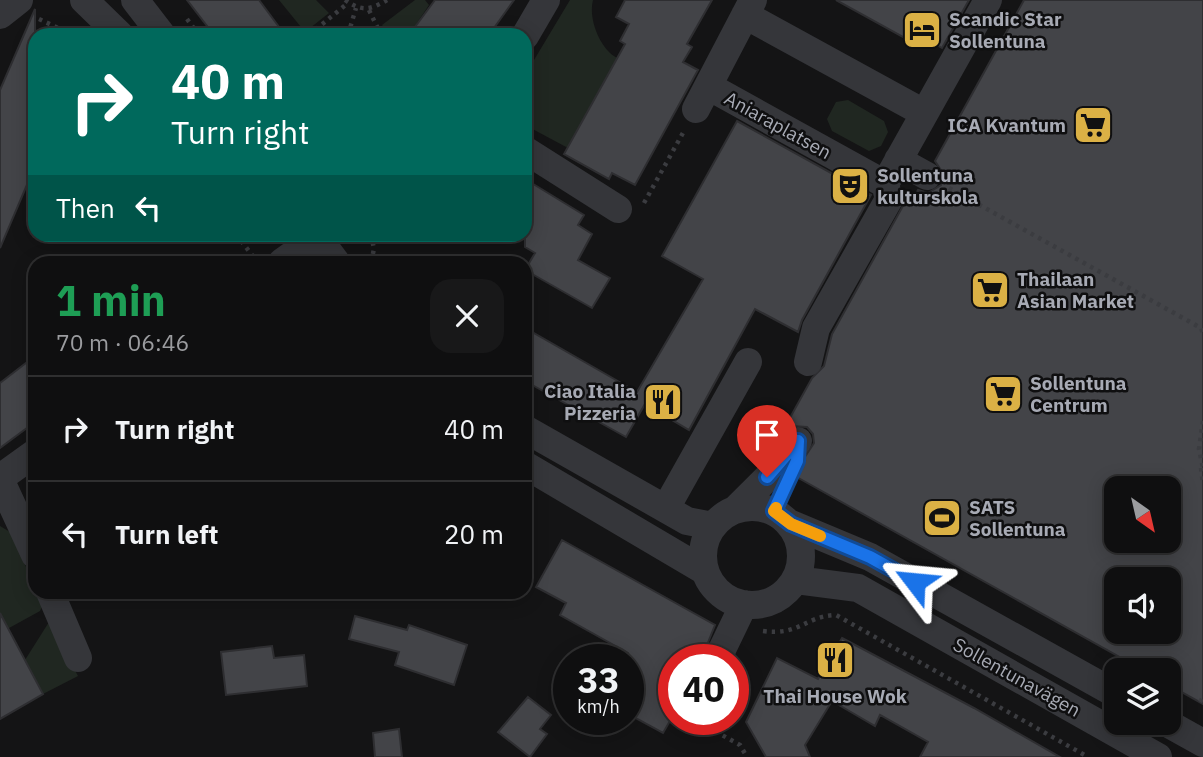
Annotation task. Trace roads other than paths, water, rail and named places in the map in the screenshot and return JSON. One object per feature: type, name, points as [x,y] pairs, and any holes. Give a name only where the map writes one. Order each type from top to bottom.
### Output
[{"type":"street","points":[[0,15],[19,0]]},
{"type":"street","points":[[84,0],[113,28]]},
{"type":"street","points":[[135,0],[157,28]]},
{"type":"street","points":[[530,28],[546,0]]},
{"type":"street","points":[[808,362],[816,328],[888,199],[885,184],[988,0]]},
{"type":"street","points":[[749,8],[924,113]]},
{"type":"street","name":"Aniaraplatsen","points":[[749,8],[702,97],[885,184]]},
{"type":"street","points":[[532,154],[618,209]]},
{"type":"street","points":[[898,160],[927,176]]},
{"type":"street","points":[[286,254],[307,242]]},
{"type":"street","points":[[666,508],[748,362]]},
{"type":"street","points":[[532,433],[687,521],[713,526]]},
{"type":"street","points":[[704,570],[704,540],[713,526],[720,517],[736,509],[782,463],[798,441],[797,461],[783,518]]},
{"type":"street","points":[[28,458],[0,478],[28,540]]},
{"type":"street","points":[[532,469],[704,570],[720,595],[734,603],[752,604],[781,595],[796,580],[801,568],[801,547],[783,518],[758,506],[736,509]]},
{"type":"street","name":"Sollentunavägen","points":[[783,518],[870,557],[1104,687]]},
{"type":"street","name":"Sollentunavägen","points":[[796,580],[858,587],[1158,757]]},
{"type":"street","points":[[53,599],[78,658]]},
{"type":"street","points":[[725,644],[744,604]]},
{"type":"street","points":[[1181,731],[1203,743]]},
{"type":"place","name":"Scandic Star Sollentuna","points":[[922,30]]},
{"type":"place","name":"ICA Kvantum","points":[[1093,125]]},
{"type":"place","name":"Sollentuna kulturskola","points":[[850,186]]},
{"type":"place","name":"Thailaan Asian Market","points":[[990,290]]},
{"type":"place","name":"Sollentuna Centrum","points":[[1003,394]]},
{"type":"place","name":"Ciao Italia Pizzeria","points":[[663,402]]},
{"type":"place","name":"SATS Sollentuna","points":[[942,518]]},
{"type":"place","name":"Thai House Wok","points":[[835,660]]}]
